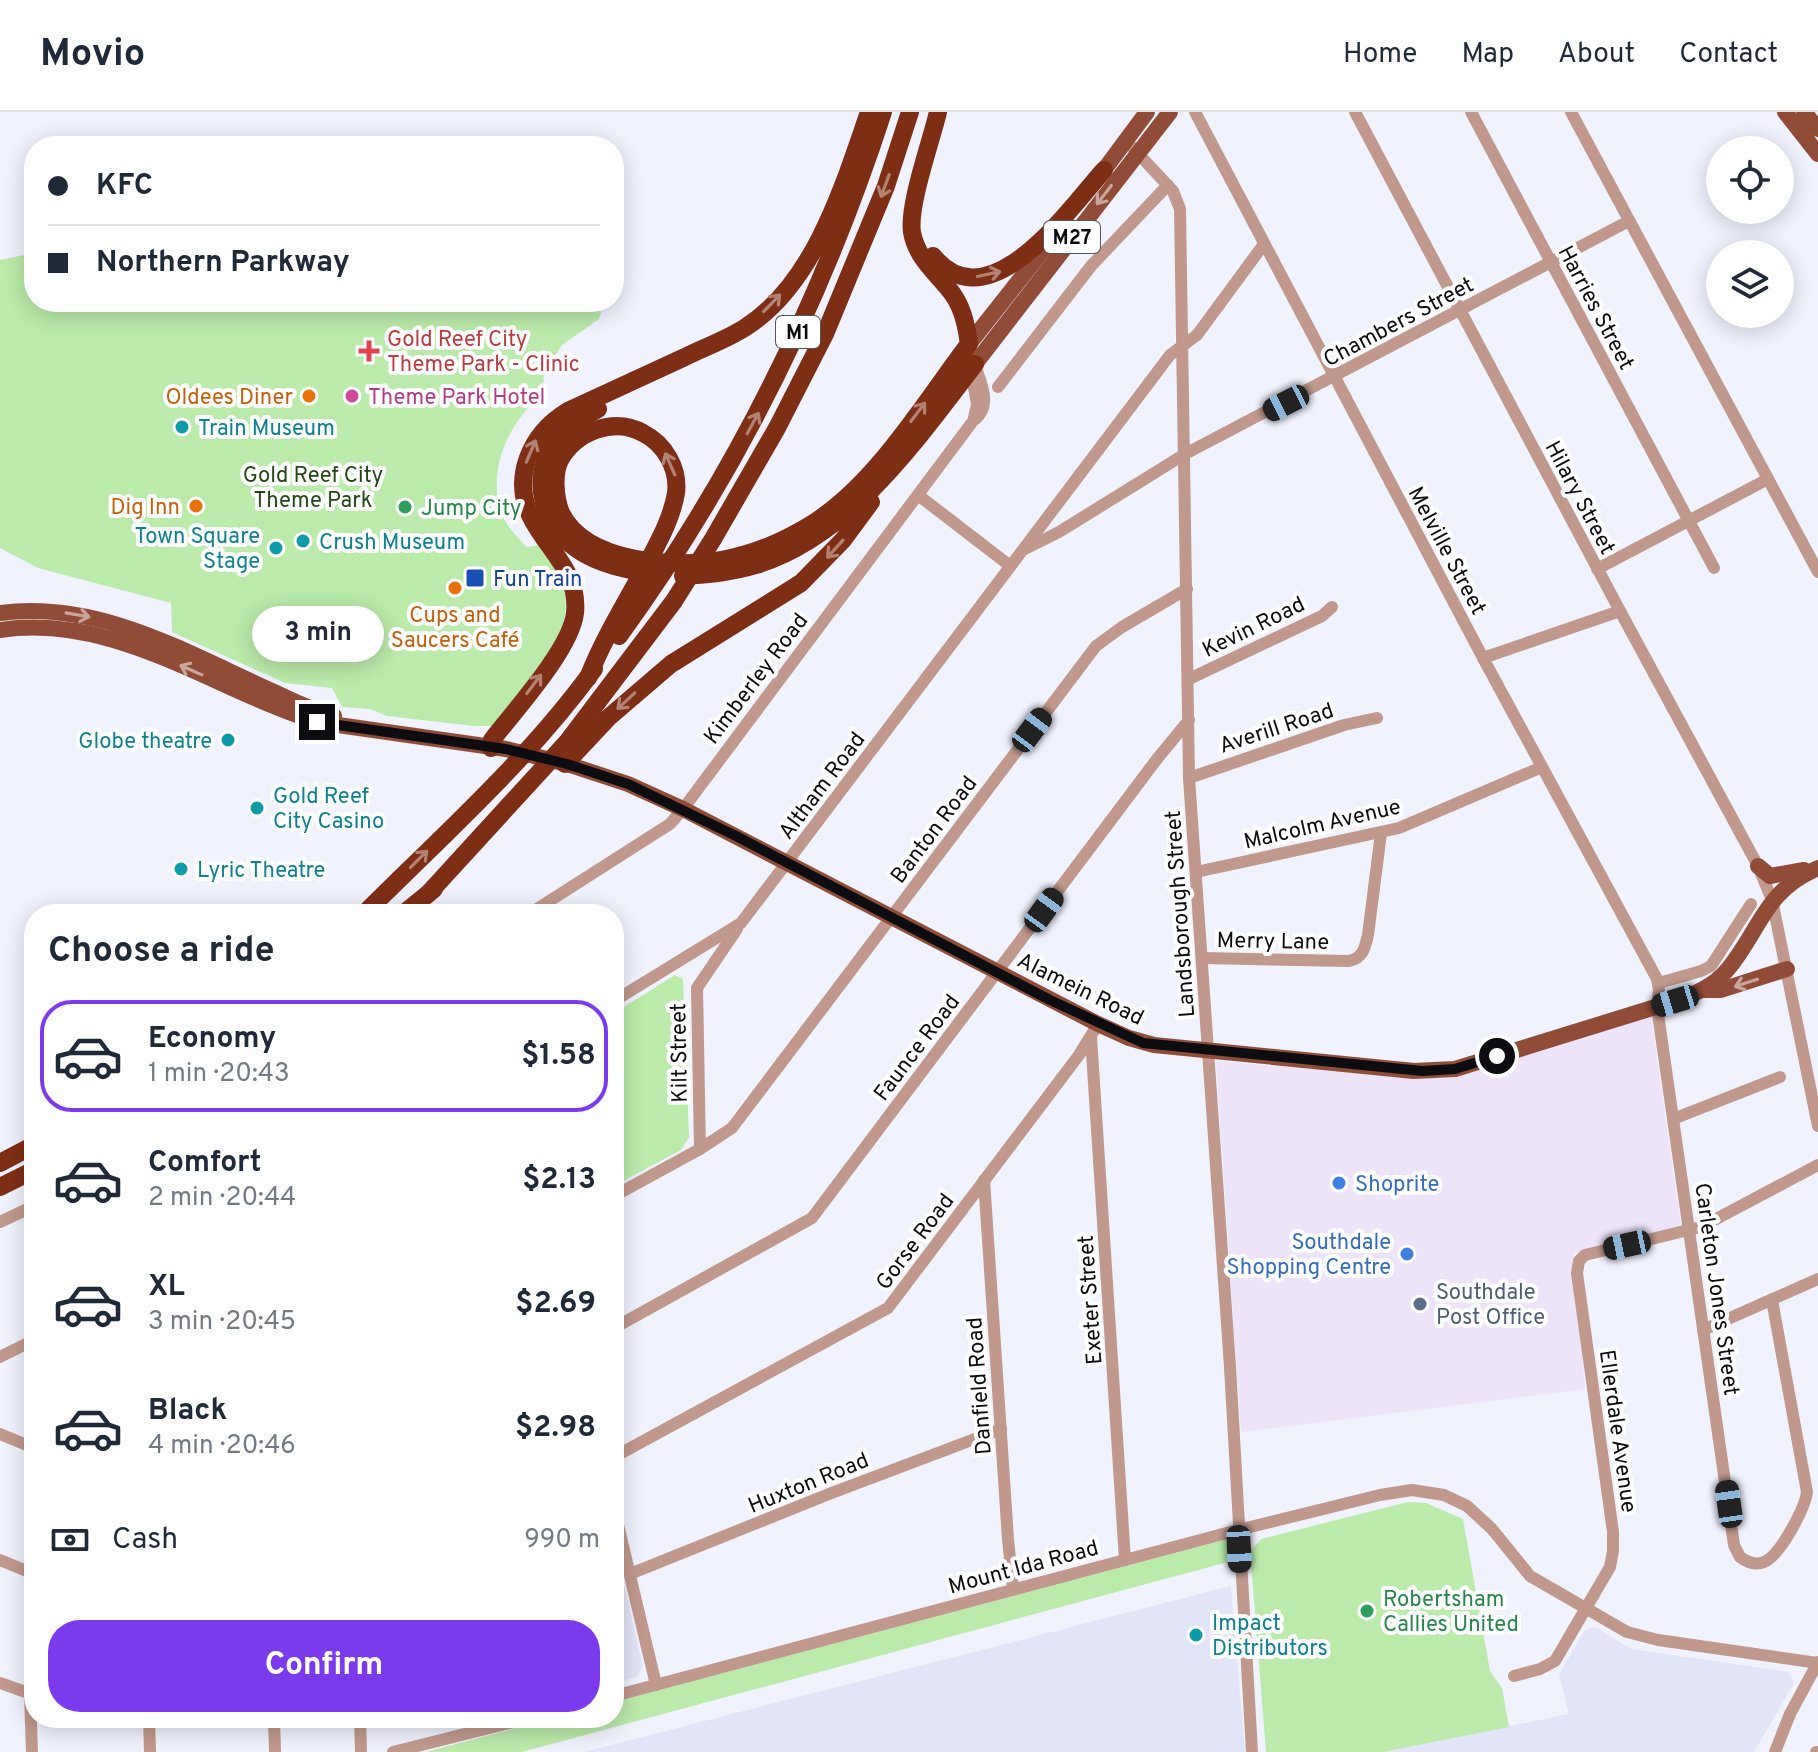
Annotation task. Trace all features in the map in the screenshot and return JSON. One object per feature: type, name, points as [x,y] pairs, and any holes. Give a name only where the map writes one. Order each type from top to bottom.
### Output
[{"type":"highway","points":[[869,112],[843,187],[811,253],[774,303],[729,343],[577,421],[559,438],[545,463],[542,497],[549,518],[567,541],[594,559],[643,572],[673,576],[707,575],[755,566],[795,549],[847,514],[933,420]]},
{"type":"highway","name":"M1","points":[[639,595],[684,539],[776,378],[860,181],[883,112]]},
{"type":"highway","name":"M1","points":[[574,744],[674,601],[777,428],[825,334],[886,186],[910,112]]},
{"type":"highway","points":[[374,904],[544,732],[588,678],[600,647],[639,595],[660,538],[670,517],[676,491],[672,462],[660,445],[644,433],[614,425],[595,429],[565,451],[558,465],[556,496],[559,509],[567,523],[590,543],[645,560],[679,563],[725,559],[766,548],[826,514],[881,460],[969,344],[962,311],[948,288],[921,257],[914,238],[913,207],[938,112]]},
{"type":"highway","points":[[919,189],[921,233],[931,254],[950,271],[961,275],[986,276],[1010,267],[1024,256],[1104,170]]},
{"type":"highway","points":[[496,746],[566,642],[575,613],[571,579],[564,563],[533,520],[524,493],[524,469],[537,438],[555,419],[568,411],[747,327]]},
{"type":"highway","points":[[416,904],[536,786],[574,744],[638,690],[671,664],[777,599],[822,564],[973,366]]},
{"type":"highway","points":[[0,1163],[24,1150]]},
{"type":"highway","points":[[0,1187],[24,1175]]},
{"type":"main road","name":"M27","points":[[973,366],[1131,146],[1147,112]]},
{"type":"main road","name":"M27","points":[[969,344],[1104,170],[1170,112]]},
{"type":"main road","points":[[1785,112],[1818,154]]},
{"type":"main road","points":[[1804,112],[1818,129]]},
{"type":"main road","points":[[0,613],[48,611],[97,618],[165,642],[327,715],[496,746]]},
{"type":"main road","points":[[0,630],[35,627],[96,634],[159,656],[291,714],[317,722],[496,746]]},
{"type":"main road","name":"Alamein Road","points":[[496,746],[628,784],[683,809],[998,971],[1095,1030],[1143,1043],[1414,1071],[1445,1070],[1657,1007],[1703,990],[1727,969],[1772,900],[1799,877],[1818,867]]},
{"type":"main road","points":[[1758,866],[1770,876],[1818,867]]},
{"type":"main road","points":[[1703,990],[1721,990],[1787,969]]},
{"type":"street","name":"Melville Street","points":[[1195,112],[1483,658],[1659,983]]},
{"type":"street","name":"Hilary Street","points":[[1355,112],[1758,866],[1772,900],[1818,1126]]},
{"type":"street","name":"Harries Street","points":[[1471,112],[1714,568]]},
{"type":"street","points":[[1571,112],[1818,572]]},
{"type":"street","name":"Landsborough Street","points":[[1131,146],[1168,185],[1180,209],[1189,778],[1209,1049],[1252,1752]]},
{"type":"street","points":[[998,387],[1091,266],[1168,185]]},
{"type":"street","name":"Chambers Street","points":[[1185,454],[1335,378],[1629,221]]},
{"type":"street","name":"Altham Road","points":[[624,995],[741,923],[1172,352],[1197,335],[1264,244]]},
{"type":"street","name":"Kimberley Road","points":[[545,904],[670,824],[683,809],[973,421],[977,404],[969,344]]},
{"type":"street","name":"Altham Road","points":[[1022,550],[1059,532],[1185,454]]},
{"type":"street","points":[[1597,569],[1768,479]]},
{"type":"street","points":[[918,495],[1009,565]]},
{"type":"street","name":"Banton Road","points":[[624,1191],[723,1135],[740,1118],[1098,642],[1187,589]]},
{"type":"street","name":"Kevin Road","points":[[1189,679],[1322,616],[1332,607]]},
{"type":"street","points":[[1483,658],[1620,611]]},
{"type":"street","name":"Averill Road","points":[[1189,778],[1344,725],[1377,718]]},
{"type":"street","name":"Faunce Road","points":[[624,1322],[812,1218],[1189,720]]},
{"type":"street","name":"Malcolm Avenue","points":[[1196,872],[1381,833],[1427,817],[1542,767]]},
{"type":"street","name":"Merry Lane","points":[[1202,958],[1354,960],[1364,950],[1368,935],[1381,833]]},
{"type":"street","points":[[1657,1007],[1659,983],[1711,966],[1751,904]]},
{"type":"street","name":"Kilt Street","points":[[700,1149],[697,988],[741,923]]},
{"type":"street","name":"Carleton Jones Street","points":[[1657,1007],[1734,1545],[1740,1557],[1758,1564],[1767,1561],[1780,1546],[1803,1507],[1807,1492],[1772,1300]]},
{"type":"street","name":"Gorse Road","points":[[624,1452],[882,1313],[901,1293],[1095,1030]]},
{"type":"street","name":"Exeter Street","points":[[1095,1030],[1125,1560]]},
{"type":"street","points":[[1673,1119],[1780,1077]]},
{"type":"street","points":[[1689,1231],[1818,1165]]},
{"type":"street","name":"Danfield Road","points":[[984,1180],[1013,1589]]},
{"type":"street","points":[[0,1222],[24,1211]]},
{"type":"street","name":"Ellerdale Avenue","points":[[1514,1676],[1555,1661],[1610,1567],[1614,1543],[1577,1273],[1579,1261],[1585,1255],[1689,1231]]},
{"type":"street","points":[[1703,1330],[1818,1279]]},
{"type":"street","points":[[0,1357],[24,1345]]},
{"type":"street","name":"Huxton Road","points":[[630,1574],[1001,1429]]},
{"type":"street","points":[[0,1434],[24,1444]]},
{"type":"street","name":"Mount Ida Road","points":[[624,1693],[1238,1530],[1393,1492],[1418,1490],[1462,1502],[1481,1517],[1530,1576],[1585,1609]]},
{"type":"street","points":[[624,1549],[656,1685]]},
{"type":"street","points":[[0,1560],[24,1570]]},
{"type":"street","points":[[1585,1609],[1620,1629],[1645,1638],[1818,1663],[1790,1714],[1775,1752]]},
{"type":"street","points":[[0,1683],[24,1692]]},
{"type":"street","points":[[32,1728],[32,1752]]},
{"type":"street","points":[[149,1728],[150,1752]]},
{"type":"street","points":[[274,1728],[275,1752]]},
{"type":"street","points":[[360,1728],[361,1752]]},
{"type":"street","points":[[393,1752],[469,1728]]},
{"type":"shaded area","name":"Southdale Shopping Centre","points":[[1651,1016],[1682,1234],[1574,1253],[1585,1389],[1241,1432],[1216,1061],[1443,1079]]},
{"type":"shaded area","points":[[624,1585],[643,1666],[637,1677],[624,1680]]},
{"type":"shaded area","points":[[1231,1586],[1245,1752],[584,1752]]},
{"type":"shaded area","points":[[1597,1628],[1631,1649],[1788,1672],[1794,1683],[1754,1752],[1383,1752],[1569,1714],[1559,1675],[1584,1631]]},
{"type":"green space","name":"Gold Reef City Theme Park","points":[[24,255],[24,312],[601,312],[599,319],[562,345],[544,372],[543,394],[519,419],[503,449],[497,483],[503,517],[526,547],[540,545],[558,571],[565,595],[564,618],[557,641],[528,684],[493,726],[387,716],[370,709],[342,707],[332,688],[285,683],[172,632],[171,603],[38,568],[0,548],[0,260]]},
{"type":"green space","points":[[675,975],[683,979],[689,1137],[681,1150],[624,1181],[624,1007]]},
{"type":"green space","name":"Robertsham Callies United","points":[[1408,1502],[1426,1503],[1463,1519],[1490,1671],[1502,1688],[1509,1727],[1383,1752],[1266,1752],[1250,1551],[1261,1539]]},
{"type":"green space","points":[[1228,1539],[1228,1562],[624,1725],[624,1699]]},
{"type":"green space","points":[[516,1728],[611,1728],[522,1752],[426,1752]]},
{"type":"place","name":"Gold Reef City Theme Park - Clinic","points":[[369,351]]},
{"type":"place","name":"Oldees Diner","points":[[309,396]]},
{"type":"place","name":"Theme Park Hotel","points":[[352,396]]},
{"type":"place","name":"Train Museum","points":[[182,427]]},
{"type":"place","name":"Dig Inn","points":[[196,506]]},
{"type":"place","name":"Jump City","points":[[405,507]]},
{"type":"place","name":"Crush Museum","points":[[303,541]]},
{"type":"place","name":"Town Square Stage","points":[[276,548]]},
{"type":"place","name":"Fun Train","points":[[475,578]]},
{"type":"place","name":"Cups and Saucers Café","points":[[455,588]]},
{"type":"place","name":"Globe theatre","points":[[228,740]]},
{"type":"place","name":"Gold Reef City Casino","points":[[257,808]]},
{"type":"place","name":"Lyric Theatre","points":[[181,869]]},
{"type":"place","name":"Shoprite","points":[[1339,1183]]},
{"type":"place","name":"Southdale Shopping Centre","points":[[1407,1254]]},
{"type":"place","name":"Southdale Post Office","points":[[1420,1304]]},
{"type":"place","name":"Robertsham Callies United","points":[[1367,1611]]},
{"type":"place","name":"Impact Distributors","points":[[1196,1635]]},
{"type":"route","points":[[317,722],[506,749],[567,764],[628,784],[736,836],[1050,1000],[1143,1043],[1422,1071],[1455,1069],[1497,1056]]}]
